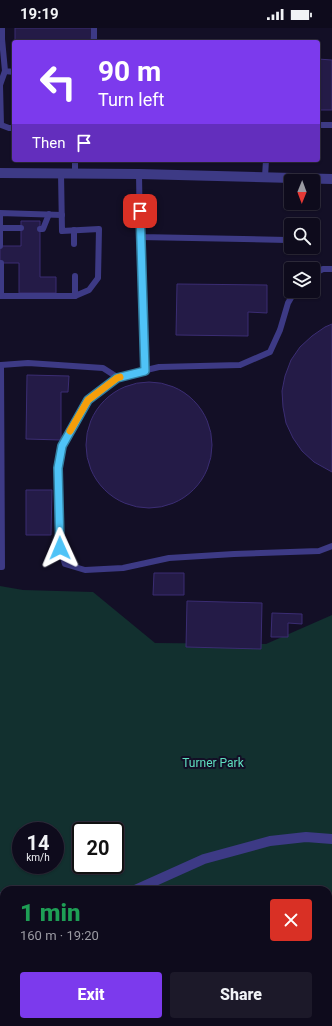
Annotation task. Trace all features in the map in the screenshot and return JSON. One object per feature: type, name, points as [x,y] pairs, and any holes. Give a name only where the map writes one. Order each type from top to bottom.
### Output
[{"type":"street","points":[[0,173],[265,176],[332,179]]},
{"type":"street","points":[[144,886],[204,858],[270,841],[306,838],[332,839]]},
{"type":"lane","points":[[2,28],[1,39],[5,71],[0,85],[1,125],[12,128]]},
{"type":"lane","points":[[94,28],[94,40]]},
{"type":"lane","points":[[5,71],[12,72]]},
{"type":"lane","points":[[320,125],[332,125]]},
{"type":"lane","points":[[75,162],[75,173]]},
{"type":"lane","points":[[265,176],[266,162]]},
{"type":"lane","points":[[1,267],[1,296],[75,296],[89,290],[98,278],[99,229],[62,231],[61,173]]},
{"type":"lane","points":[[139,174],[145,371]]},
{"type":"lane","points":[[0,246],[0,213],[62,214]]},
{"type":"lane","points":[[40,229],[43,229],[49,214]]},
{"type":"lane","points":[[0,228],[21,228]]},
{"type":"lane","points":[[74,230],[74,244]]},
{"type":"lane","points":[[140,237],[284,240]]},
{"type":"lane","points":[[320,270],[332,269]]},
{"type":"lane","points":[[75,276],[75,296]]},
{"type":"lane","points":[[291,298],[280,330],[270,352],[240,365],[159,367],[117,378],[88,400],[62,446],[58,468],[60,548],[66,564],[85,570],[123,568],[169,558],[319,551],[332,546]]},
{"type":"lane","points":[[0,567],[2,567],[1,365],[28,363],[103,368],[117,378]]},
{"type":"green space","name":"Turner Park","points":[[0,586],[23,590],[93,592],[155,643],[266,644],[332,615],[332,886],[0,886]]},
{"type":"building","points":[[15,28],[92,28],[91,40],[15,40]]},
{"type":"building","points":[[320,59],[332,60],[332,110],[320,110]]},
{"type":"building","points":[[21,221],[40,221],[40,277],[56,277],[56,293],[19,293],[19,263],[0,263],[0,246],[21,246]]},
{"type":"building","points":[[177,284],[267,285],[267,313],[248,312],[248,336],[176,335]]},
{"type":"building","points":[[332,324],[332,472],[314,462],[302,451],[293,438],[286,423],[282,391],[285,376],[291,360],[300,347],[312,336]]},
{"type":"building","points":[[27,375],[69,376],[68,392],[61,392],[61,440],[26,439]]},
{"type":"building","points":[[143,382],[155,382],[173,386],[194,400],[208,421],[212,445],[208,469],[194,490],[173,504],[155,508],[143,508],[125,504],[104,490],[90,469],[86,451],[86,439],[90,421],[104,400],[125,386]]},
{"type":"building","points":[[26,490],[52,490],[51,535],[26,535]]},
{"type":"building","points":[[154,573],[184,573],[184,595],[153,595]]},
{"type":"building","points":[[187,601],[262,603],[261,649],[186,647]]},
{"type":"building","points":[[272,613],[302,614],[302,624],[288,623],[288,637],[271,637]]},
{"type":"slow traffic","points":[[70,431],[88,400],[120,377]]},
{"type":"route","points":[[60,548],[58,468],[62,446],[88,400],[117,378],[145,371],[140,211]]}]
